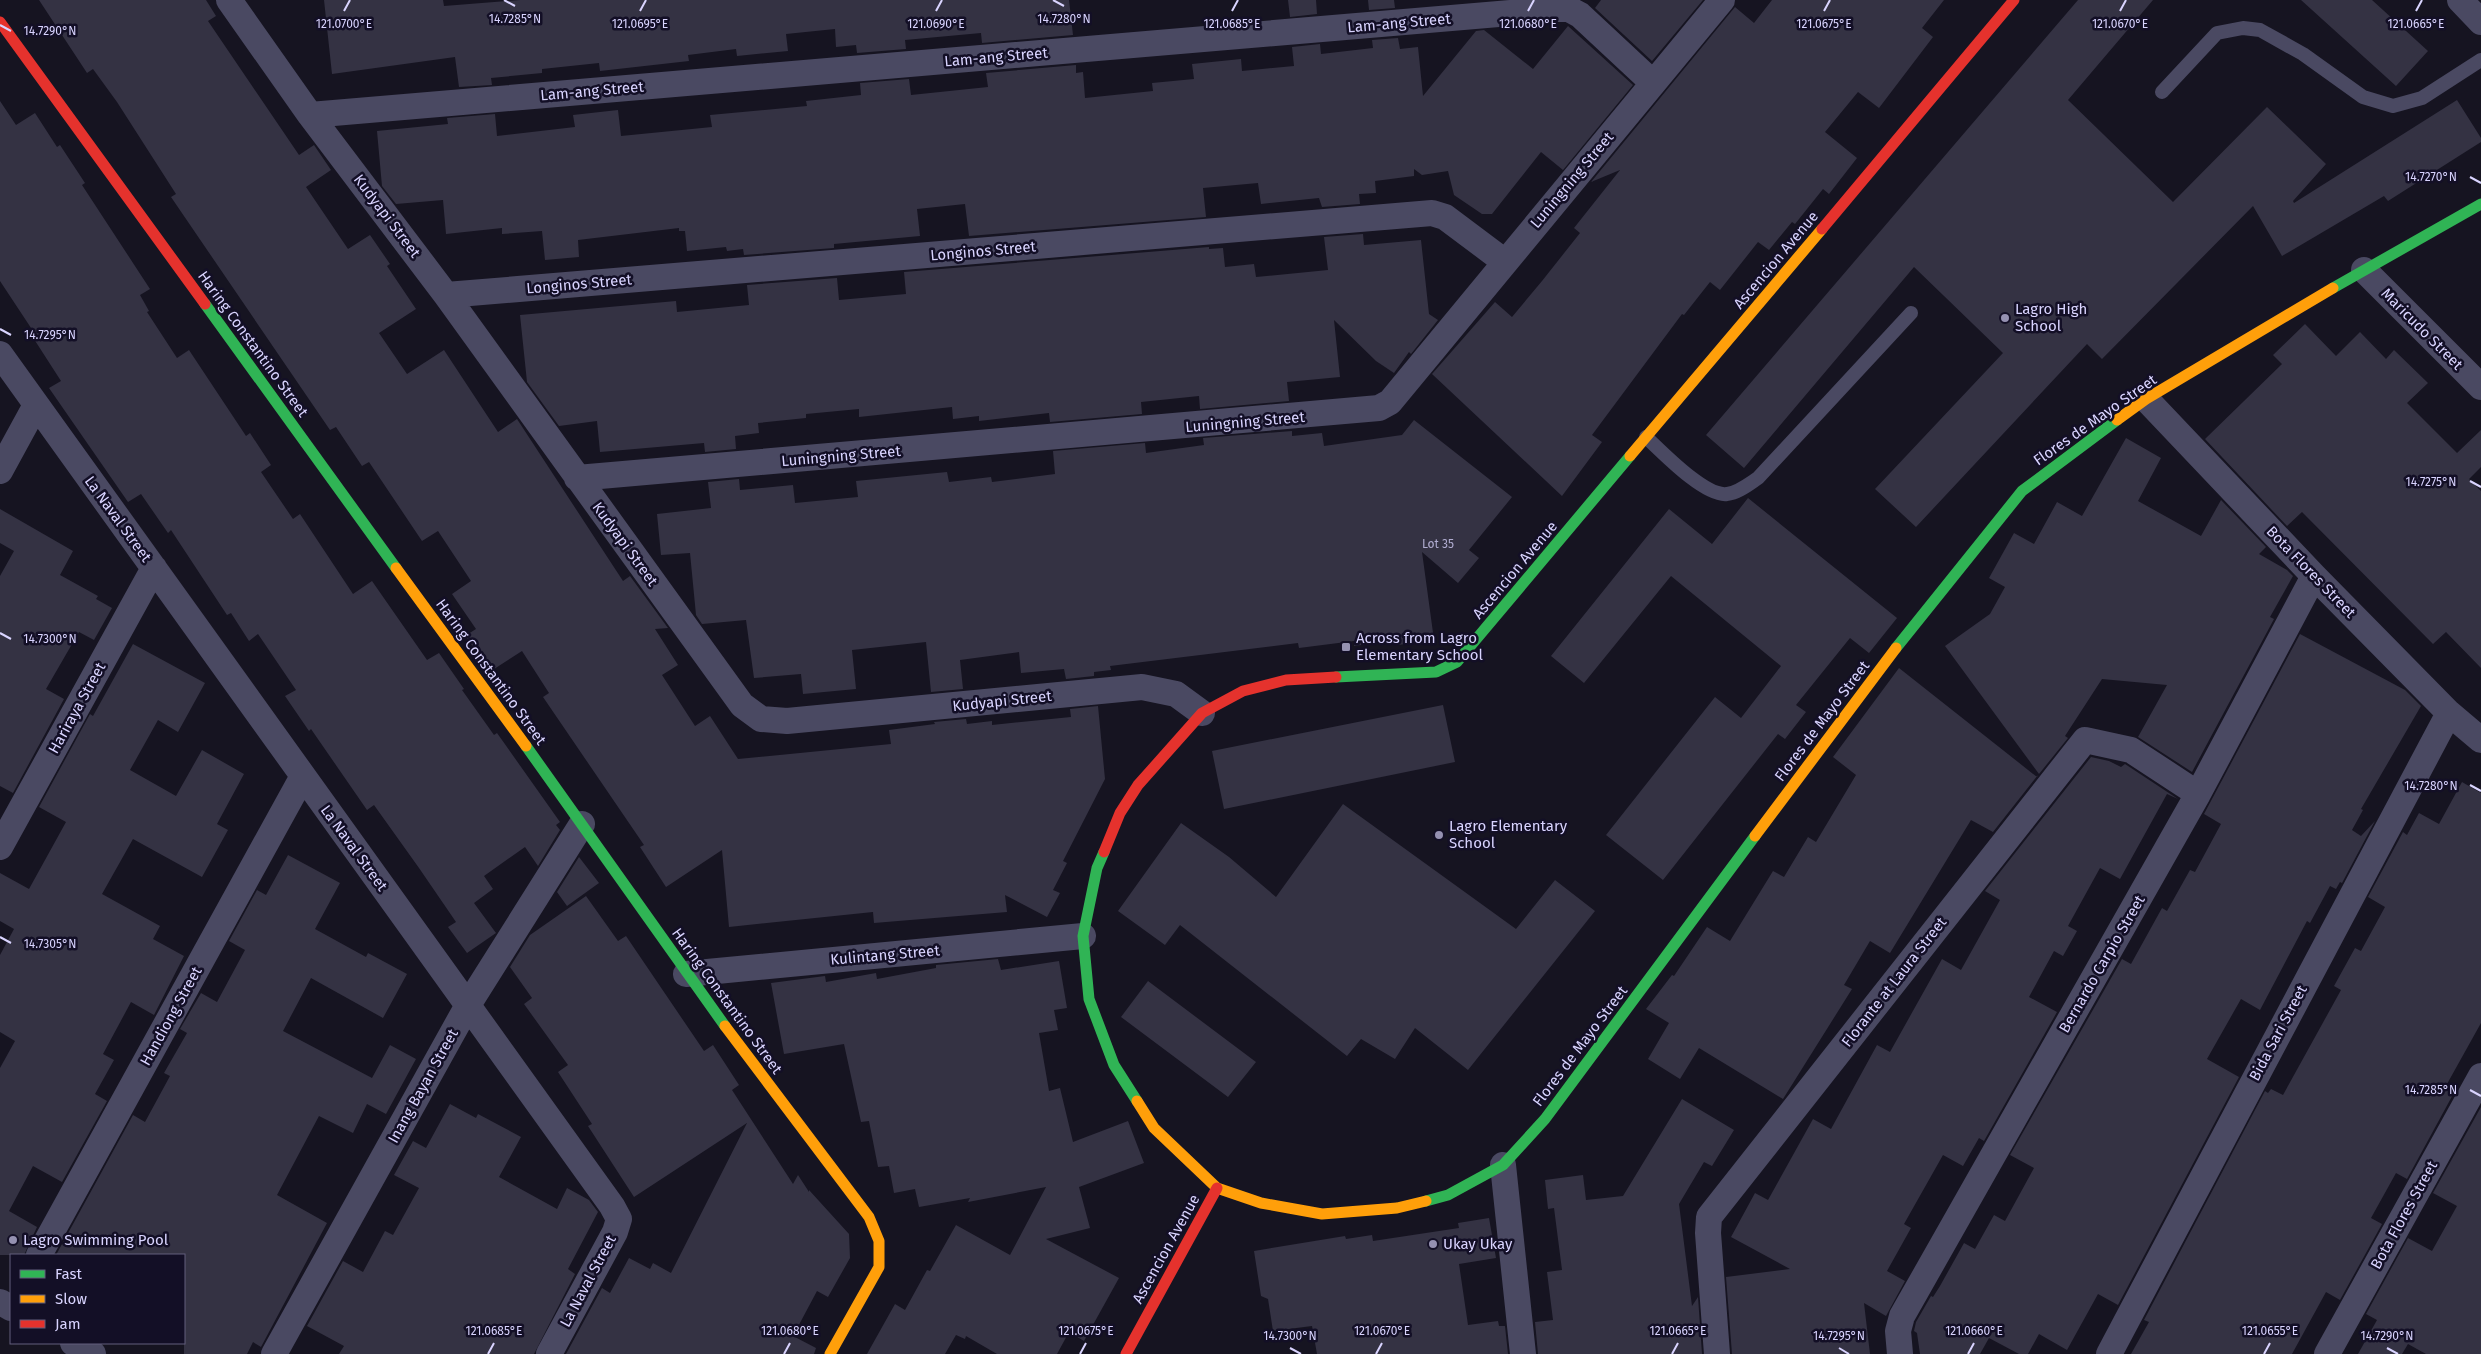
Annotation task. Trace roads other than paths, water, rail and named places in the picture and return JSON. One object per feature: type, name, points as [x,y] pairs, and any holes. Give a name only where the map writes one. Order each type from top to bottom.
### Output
[{"type":"street","name":"Kudyapi Street","points":[[229,0],[310,115],[446,295],[742,704],[761,719],[787,721],[1142,687],[1176,694],[1202,713]]},
{"type":"street","name":"Luningning Street","points":[[577,478],[1379,408],[1390,402],[1722,0]]},
{"type":"street","name":"Ascencion Avenue","points":[[1126,1354],[1217,1188],[1154,1128],[1114,1065],[1089,999],[1083,936],[1097,868],[1120,813],[1144,778],[1202,713],[1243,691],[1286,680],[1436,672],[1457,662],[2014,0]]},
{"type":"street","points":[[2460,0],[2481,22]]},
{"type":"street","name":"Lam-ang Street","points":[[310,115],[1557,9],[1569,10],[1580,15],[1654,83]]},
{"type":"street","name":"Haring Constantino Street","points":[[0,22],[582,824],[686,974],[869,1217],[879,1241],[879,1267],[830,1354]]},
{"type":"street","name":"Flores de Mayo Street","points":[[1217,1188],[1261,1203],[1322,1214],[1396,1208],[1448,1195],[1503,1166],[1545,1119],[1884,662],[2022,491],[2146,399],[2364,270],[2481,204]]},
{"type":"street","name":"Longinos Street","points":[[446,295],[1432,213],[1445,217],[1504,262]]},
{"type":"street","name":"Maricudo Street","points":[[2364,270],[2481,387]]},
{"type":"street","name":"La Naval Street","points":[[0,354],[612,1206],[619,1219],[615,1232],[549,1354]]},
{"type":"street","name":"Bota Flores Street","points":[[2146,399],[2314,576],[2449,713],[2481,740]]},
{"type":"street","points":[[0,471],[36,405]]},
{"type":"street","name":"Hariraya Street","points":[[0,847],[154,568]]},
{"type":"street","name":"Bernardo Carpio Street","points":[[1900,1354],[1898,1331],[1902,1316],[2198,794],[2314,576]]},
{"type":"street","name":"Bida Sari Street","points":[[2109,1354],[2449,713]]},
{"type":"street","name":"Florante at Laura Street","points":[[1717,1354],[1708,1233],[1709,1217],[2085,740],[2131,750],[2198,794]]},
{"type":"street","name":"Handiong Street","points":[[40,1254],[303,776]]},
{"type":"street","name":"Inang Bayan Street","points":[[274,1354],[468,1005],[582,824]]},
{"type":"street","name":"Kulintang Street","points":[[686,974],[1083,936]]},
{"type":"street","name":"Bota Flores Street","points":[[2327,1354],[2481,1076]]},
{"type":"street","points":[[1503,1166],[1523,1354]]},
{"type":"street","points":[[75,1344],[93,1354]]},
{"type":"lane","points":[[2162,92],[2217,33],[2243,28],[2260,30],[2304,54],[2363,97],[2393,106],[2422,98],[2481,60]]},
{"type":"lane","points":[[1646,437],[1680,468],[1709,490],[1726,495],[1743,488],[1758,478],[1910,313]]},
{"type":"place","name":"Lagro High School","points":[[2005,318]]},
{"type":"place","name":"Across from Lagro Elementary School","points":[[1346,647]]},
{"type":"place","name":"Lagro Elementary School","points":[[1439,835]]},
{"type":"place","name":"Lagro Swimming Pool","points":[[13,1240]]},
{"type":"place","name":"Ukay Ukay","points":[[1433,1244]]}]
